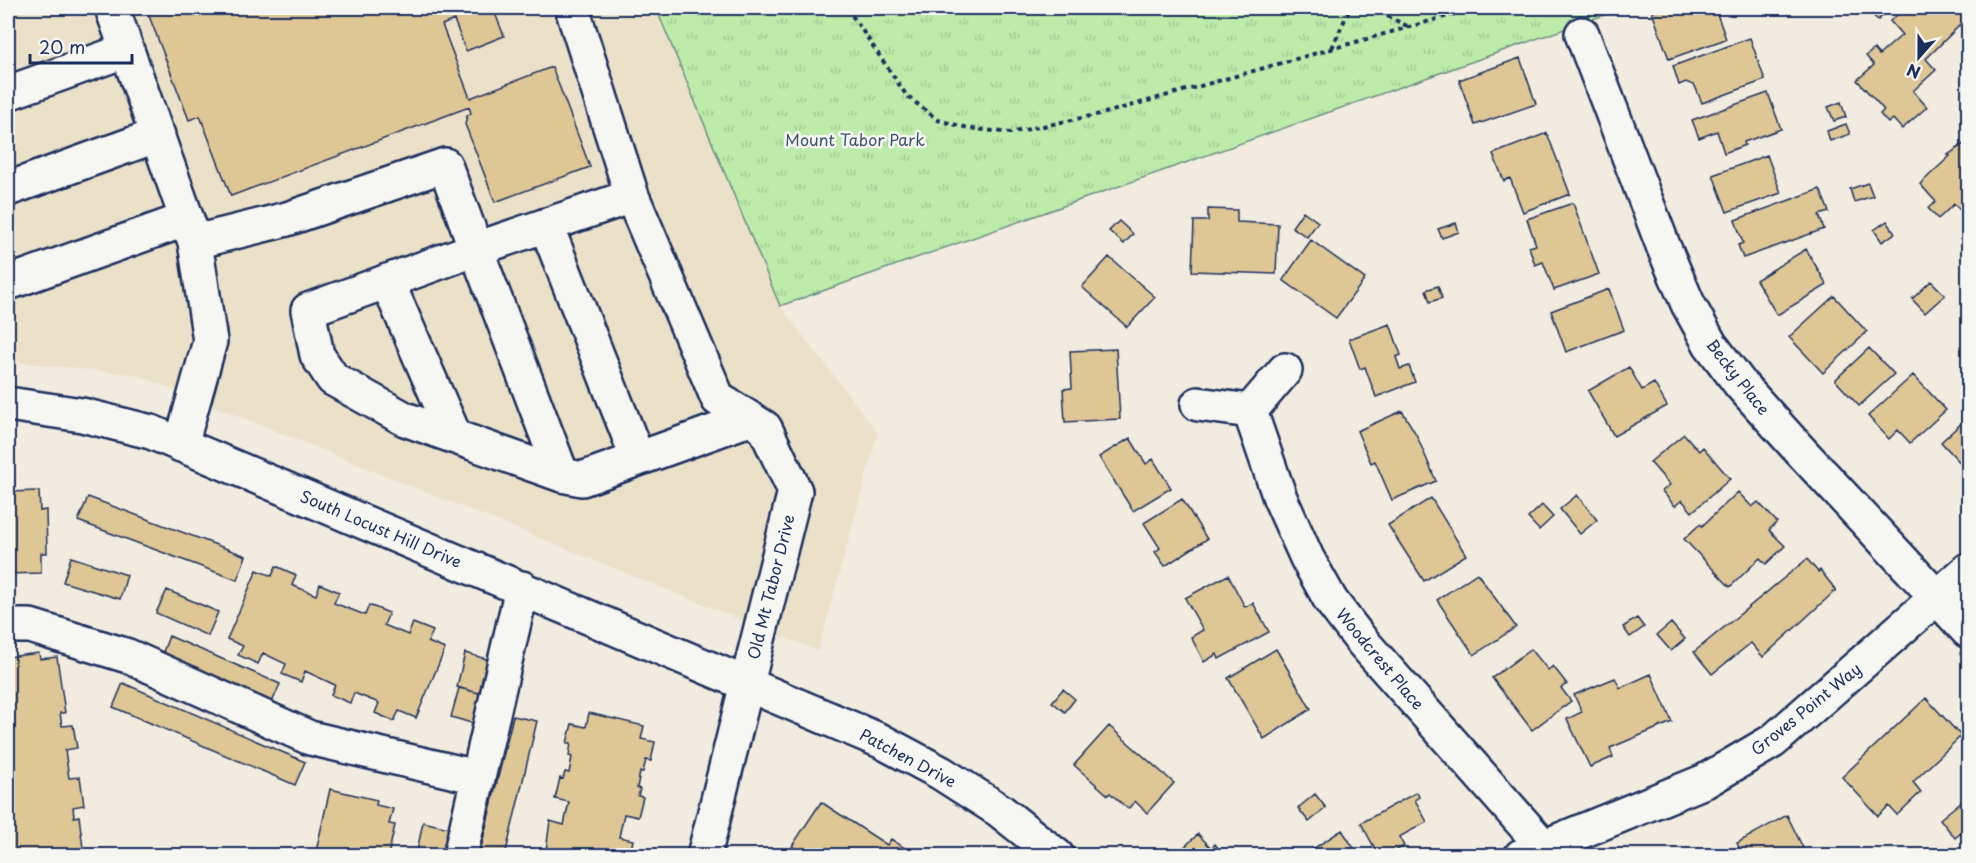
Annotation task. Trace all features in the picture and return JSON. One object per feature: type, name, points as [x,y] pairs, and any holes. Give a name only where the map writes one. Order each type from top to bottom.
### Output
[{"type":"street","points":[[112,8],[191,230],[210,341],[181,445]]},
{"type":"street","points":[[572,8],[632,196],[718,399],[749,419]]},
{"type":"street","name":"Becky Place","points":[[1582,34],[1664,248],[1688,304],[1710,344],[1741,385],[1968,631]]},
{"type":"street","points":[[8,93],[127,50]]},
{"type":"street","points":[[8,189],[158,135]]},
{"type":"street","points":[[8,283],[191,230],[287,219],[445,165],[562,475]]},
{"type":"street","points":[[632,196],[308,310],[316,355],[333,379],[405,419],[562,475],[582,479],[749,419]]},
{"type":"street","points":[[546,225],[638,459]]},
{"type":"street","points":[[387,282],[455,437]]},
{"type":"street","points":[[1198,404],[1250,411],[1285,370]]},
{"type":"street","name":"South Locust Hill Drive","points":[[8,404],[82,415],[152,432],[746,682]]},
{"type":"street","name":"Woodcrest Place","points":[[1250,411],[1280,498],[1307,558],[1331,601],[1360,640],[1532,851]]},
{"type":"street","name":"Old Mt Tabor Drive","points":[[704,855],[795,490],[765,428],[749,419]]},
{"type":"street","name":"Groves Point Way","points":[[1532,851],[1595,828],[1705,781],[1749,757],[1773,741],[1968,570]]},
{"type":"street","points":[[460,855],[522,588]]},
{"type":"street","points":[[8,626],[30,626],[128,656],[310,738],[477,777]]},
{"type":"street","name":"Patchen Drive","points":[[746,682],[881,741],[941,773],[999,810],[1057,855]]},
{"type":"path","points":[[847,8],[907,96],[938,120],[968,128],[1010,133],[1105,113],[1476,8]]},
{"type":"path","points":[[1331,48],[1350,8]]},
{"type":"path","points":[[1383,8],[1387,16],[1407,27]]},
{"type":"shaded area","points":[[8,8],[656,8],[780,306],[878,433],[818,651],[137,375],[8,361]]},
{"type":"green space","name":"Mount Tabor Park","points":[[656,8],[1624,8],[780,306]]},
{"type":"building","points":[[146,8],[493,8],[504,36],[466,51],[454,20],[442,25],[470,98],[552,67],[590,167],[495,202],[465,124],[467,116],[471,113],[469,107],[231,196],[200,116],[189,120]]},
{"type":"building","points":[[1664,8],[1715,8],[1726,39],[1669,59],[1652,12]]},
{"type":"building","points":[[1871,8],[1885,8],[1888,11],[1878,20],[1868,11]]},
{"type":"building","points":[[1905,8],[1968,8],[1968,17],[1926,59],[1936,70],[1913,91],[1927,107],[1902,129],[1893,119],[1888,123],[1880,114],[1884,110],[1857,80],[1874,65],[1866,56],[1874,49],[1879,55],[1902,35],[1890,21]]},
{"type":"building","points":[[1750,38],[1765,80],[1702,103],[1695,86],[1686,82],[1679,85],[1673,66]]},
{"type":"building","points":[[1520,58],[1536,104],[1475,125],[1459,80]]},
{"type":"building","points":[[1768,93],[1781,129],[1744,142],[1745,145],[1724,153],[1717,131],[1699,138],[1692,120]]},
{"type":"building","points":[[1841,102],[1846,117],[1834,121],[1828,107]]},
{"type":"building","points":[[1846,124],[1850,134],[1830,141],[1827,131]]},
{"type":"building","points":[[1547,133],[1570,194],[1523,212],[1510,178],[1504,181],[1493,154]]},
{"type":"building","points":[[1968,141],[1968,208],[1963,213],[1954,204],[1938,219],[1928,208],[1936,202],[1920,184],[1950,156],[1948,155]]},
{"type":"building","points":[[1767,155],[1781,193],[1727,212],[1713,175]]},
{"type":"building","points":[[1868,183],[1873,196],[1854,202],[1850,189]]},
{"type":"building","points":[[1820,189],[1829,212],[1819,215],[1824,229],[1743,258],[1738,245],[1743,243],[1735,220]]},
{"type":"building","points":[[1573,203],[1599,274],[1554,290],[1543,262],[1535,265],[1529,247],[1536,245],[1527,219]]},
{"type":"building","points":[[1208,209],[1237,210],[1237,222],[1278,224],[1276,274],[1192,271],[1194,221],[1208,221]]},
{"type":"building","points":[[1303,211],[1318,222],[1307,237],[1292,227]]},
{"type":"building","points":[[1119,221],[1133,234],[1124,244],[1109,231]]},
{"type":"building","points":[[1887,221],[1895,233],[1882,242],[1874,230]]},
{"type":"building","points":[[1456,223],[1459,232],[1442,238],[1438,229]]},
{"type":"building","points":[[1311,240],[1365,279],[1336,318],[1283,280]]},
{"type":"building","points":[[1806,249],[1827,285],[1777,315],[1756,280]]},
{"type":"building","points":[[1109,257],[1155,297],[1127,327],[1082,287]]},
{"type":"building","points":[[1931,281],[1945,295],[1925,313],[1912,299]]},
{"type":"building","points":[[1438,286],[1442,298],[1430,302],[1426,290]]},
{"type":"building","points":[[1609,289],[1624,330],[1566,352],[1551,311]]},
{"type":"building","points":[[1834,296],[1867,332],[1823,373],[1789,337]]},
{"type":"building","points":[[1390,324],[1401,355],[1396,357],[1400,369],[1409,366],[1415,382],[1376,397],[1365,367],[1360,369],[1349,339]]},
{"type":"building","points":[[1869,348],[1894,374],[1859,406],[1835,380]]},
{"type":"building","points":[[1116,349],[1120,419],[1065,422],[1063,389],[1072,388],[1070,351]]},
{"type":"building","points":[[1629,367],[1642,390],[1654,383],[1667,406],[1614,436],[1588,391]]},
{"type":"building","points":[[1913,375],[1946,410],[1910,443],[1898,430],[1889,439],[1868,416]]},
{"type":"building","points":[[1402,411],[1416,434],[1436,481],[1392,500],[1375,461],[1371,463],[1357,431]]},
{"type":"building","points":[[1968,417],[1968,471],[1941,442]]},
{"type":"building","points":[[1684,434],[1699,451],[1703,447],[1730,479],[1692,512],[1682,500],[1675,506],[1662,491],[1670,485],[1650,462]]},
{"type":"building","points":[[1130,438],[1146,464],[1153,459],[1171,488],[1133,511],[1099,457]]},
{"type":"building","points":[[39,491],[40,511],[46,510],[47,553],[41,553],[41,573],[8,574],[8,492]]},
{"type":"building","points":[[1738,492],[1752,507],[1758,502],[1777,522],[1769,530],[1785,546],[1766,564],[1760,558],[1730,587],[1684,539],[1700,524],[1702,526]]},
{"type":"building","points":[[1577,495],[1597,520],[1580,534],[1560,509]]},
{"type":"building","points":[[88,497],[246,556],[237,580],[78,521]]},
{"type":"building","points":[[1431,498],[1466,555],[1424,581],[1388,525]]},
{"type":"building","points":[[1182,499],[1207,539],[1165,566],[1155,552],[1160,548],[1144,523]]},
{"type":"building","points":[[1542,505],[1553,517],[1539,530],[1528,518]]},
{"type":"building","points":[[71,557],[127,575],[120,599],[63,582]]},
{"type":"building","points":[[1807,559],[1818,572],[1820,570],[1836,590],[1763,657],[1751,643],[1712,674],[1694,652]]},
{"type":"building","points":[[276,566],[296,575],[292,585],[316,595],[320,584],[339,592],[334,603],[365,615],[369,605],[389,613],[384,625],[408,635],[413,623],[433,631],[428,642],[445,649],[416,718],[399,711],[394,721],[375,713],[379,703],[354,693],[350,703],[331,695],[335,685],[305,671],[301,682],[282,674],[286,664],[263,653],[258,664],[238,655],[243,646],[227,639],[257,570],[272,576]]},
{"type":"building","points":[[1477,573],[1516,627],[1474,655],[1437,600]]},
{"type":"building","points":[[1228,575],[1245,607],[1253,603],[1269,632],[1219,659],[1217,654],[1204,662],[1191,637],[1203,630],[1185,598]]},
{"type":"building","points":[[167,590],[218,612],[208,636],[156,613]]},
{"type":"building","points":[[1637,618],[1644,627],[1630,637],[1623,627]]},
{"type":"building","points":[[1671,623],[1685,639],[1671,651],[1657,635]]},
{"type":"building","points":[[169,636],[280,684],[270,707],[160,660]]},
{"type":"building","points":[[1276,649],[1311,709],[1264,739],[1228,678]]},
{"type":"building","points":[[1531,649],[1548,670],[1553,666],[1567,684],[1561,688],[1571,701],[1532,730],[1492,678]]},
{"type":"building","points":[[39,653],[40,659],[57,657],[65,713],[60,713],[62,726],[73,725],[77,748],[65,750],[69,778],[80,777],[84,805],[73,807],[74,817],[79,816],[84,856],[8,856],[8,657]]},
{"type":"building","points":[[465,653],[490,660],[482,694],[457,687]]},
{"type":"building","points":[[1651,674],[1672,722],[1610,748],[1613,757],[1590,767],[1567,719],[1582,712],[1574,695],[1615,678],[1620,688]]},
{"type":"building","points":[[123,683],[305,762],[295,785],[113,707]]},
{"type":"building","points":[[459,688],[483,694],[475,724],[451,717]]},
{"type":"building","points":[[1063,689],[1075,699],[1065,712],[1052,702]]},
{"type":"building","points":[[1926,698],[1961,736],[1913,782],[1921,792],[1897,815],[1889,806],[1878,816],[1842,777]]},
{"type":"building","points":[[589,713],[644,726],[641,739],[655,742],[651,761],[646,760],[643,772],[640,772],[637,788],[640,789],[638,796],[643,797],[638,817],[624,814],[619,837],[633,840],[630,856],[549,856],[550,851],[546,851],[550,821],[564,825],[569,802],[555,799],[560,778],[563,779],[565,772],[569,773],[572,757],[569,756],[571,743],[567,743],[572,724],[586,727]]},
{"type":"building","points":[[513,716],[537,721],[505,856],[479,856]]},
{"type":"building","points":[[1109,726],[1174,783],[1147,813],[1135,801],[1128,809],[1074,765]]},
{"type":"building","points":[[330,789],[377,800],[376,805],[393,809],[389,824],[395,825],[388,856],[315,856]]},
{"type":"building","points":[[1417,792],[1419,797],[1415,800],[1427,822],[1399,837],[1404,846],[1387,856],[1379,856],[1361,823]]},
{"type":"building","points":[[1315,794],[1326,808],[1309,822],[1298,808]]},
{"type":"building","points":[[1968,796],[1968,843],[1961,833],[1955,838],[1940,819]]},
{"type":"building","points":[[821,802],[887,845],[891,839],[917,856],[806,856],[792,846]]},
{"type":"building","points":[[1787,815],[1807,856],[1743,856],[1737,843]]},
{"type":"building","points":[[423,822],[449,828],[443,856],[416,856]]},
{"type":"building","points":[[1342,830],[1359,856],[1302,856]]},
{"type":"building","points":[[1198,834],[1211,848],[1215,844],[1225,856],[1175,856]]}]
